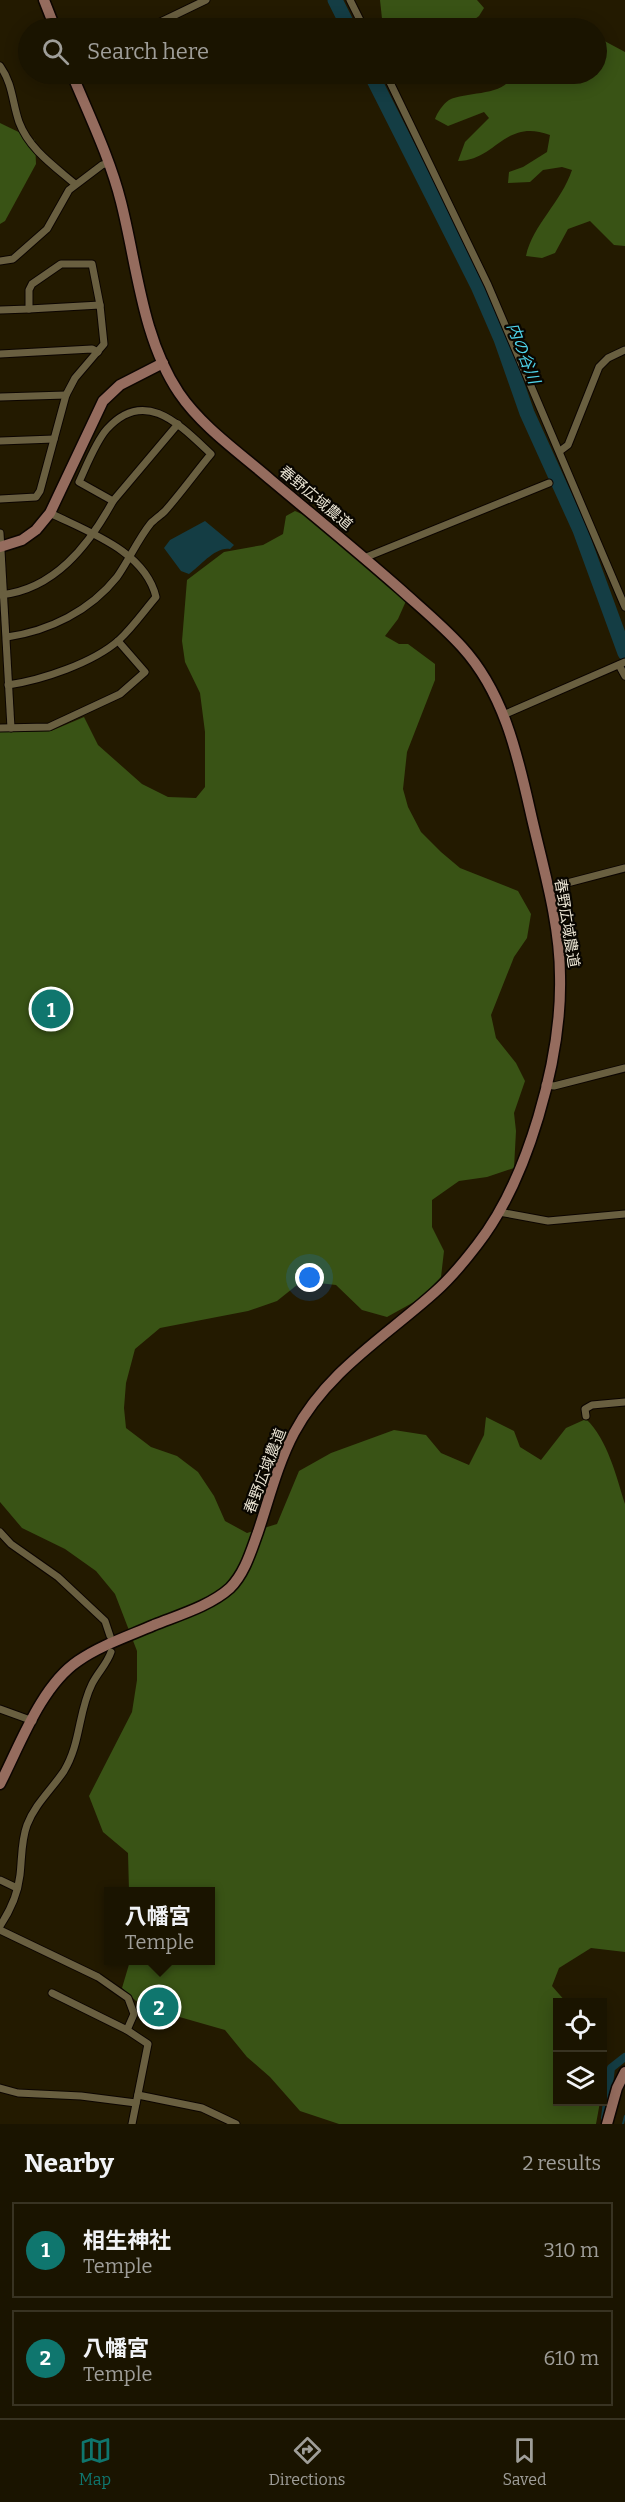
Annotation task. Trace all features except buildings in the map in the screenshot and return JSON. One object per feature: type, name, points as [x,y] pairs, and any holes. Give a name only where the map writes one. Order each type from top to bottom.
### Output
[{"type":"street","points":[[44,0],[51,18]]},
{"type":"street","points":[[169,18],[206,0]]},
{"type":"street","points":[[350,0],[359,18]]},
{"type":"street","points":[[0,66],[12,88],[19,122],[27,139],[39,153],[75,184]]},
{"type":"street","name":"春野広域農道","points":[[0,1784],[49,1690],[62,1673],[80,1659],[198,1607],[221,1595],[234,1584],[242,1573],[291,1439],[303,1416],[345,1366],[435,1292],[457,1271],[482,1239],[499,1212],[530,1145],[554,1053],[560,976],[558,946],[548,888],[520,767],[504,715],[477,665],[458,643],[364,558],[206,423],[178,391],[163,363],[146,312],[120,195],[76,84]]},
{"type":"street","points":[[391,84],[488,285],[625,607]]},
{"type":"street","points":[[0,261],[13,259],[47,229],[69,190],[108,163]]},
{"type":"street","points":[[0,499],[36,497],[40,491],[66,395],[75,378],[98,352],[105,339],[92,264],[61,264],[32,284],[29,290],[29,309]]},
{"type":"street","points":[[0,310],[100,304]]},
{"type":"street","points":[[0,354],[92,349],[98,352]]},
{"type":"street","points":[[560,451],[568,445],[599,367],[608,358],[625,350]]},
{"type":"street","points":[[0,547],[22,540],[36,531],[50,513],[103,401],[120,385],[163,363]]},
{"type":"street","points":[[0,396],[66,395]]},
{"type":"street","points":[[7,637],[25,635],[55,625],[80,610],[116,578],[151,524],[211,454],[178,423],[144,408],[125,414],[105,430],[79,482],[113,501]]},
{"type":"street","points":[[2,595],[39,584],[62,569],[92,534],[113,501],[178,423]]},
{"type":"street","points":[[0,441],[54,439]]},
{"type":"street","points":[[364,558],[549,483]]},
{"type":"street","points":[[8,685],[34,681],[59,672],[118,641],[156,597],[154,588],[131,556],[50,513]]},
{"type":"street","points":[[0,533],[11,728]]},
{"type":"street","points":[[0,728],[49,727],[120,693],[145,672],[118,641]]},
{"type":"street","points":[[504,715],[622,664],[625,676]]},
{"type":"street","points":[[548,888],[625,868]]},
{"type":"street","points":[[545,1085],[554,1086],[625,1068]]},
{"type":"street","points":[[499,1212],[548,1221],[625,1214]]},
{"type":"street","points":[[586,1416],[585,1409],[592,1406],[625,1402]]},
{"type":"street","points":[[0,1532],[11,1544],[57,1577],[105,1621],[110,1636]]},
{"type":"street","points":[[111,1652],[92,1684],[78,1742],[64,1771],[40,1801],[27,1824],[21,1848],[17,1888],[10,1910],[0,1928],[98,1977],[128,1998],[134,2014],[127,2030]]},
{"type":"street","points":[[0,1709],[33,1721]]},
{"type":"street","points":[[0,1880],[17,1888]]},
{"type":"street","points":[[51,1993],[127,2030],[148,2044],[132,2124]]},
{"type":"street","points":[[607,2124],[616,2088],[625,2072]]},
{"type":"street","points":[[0,2088],[18,2093],[81,2096],[136,2103]]},
{"type":"street","points":[[138,2095],[202,2108],[236,2124]]},
{"type":"green space","points":[[380,0],[477,0],[484,8],[476,18],[382,18]]},
{"type":"green space","points":[[607,42],[625,52],[625,246],[614,245],[590,221],[568,229],[555,253],[542,258],[526,256],[535,234],[561,193],[572,170],[562,167],[543,170],[530,182],[508,183],[509,172],[523,167],[547,152],[550,135],[534,131],[522,132],[511,136],[482,155],[458,161],[465,142],[489,118],[484,112],[448,126],[435,119],[440,109],[449,100],[505,84],[607,84]]},
{"type":"green space","points":[[0,123],[35,140],[36,164],[5,221],[0,224]]},
{"type":"green space","points":[[295,511],[311,519],[326,528],[368,563],[406,601],[398,619],[385,636],[399,644],[408,644],[435,664],[435,680],[407,752],[403,789],[408,807],[421,832],[441,852],[460,868],[518,891],[531,914],[527,938],[514,957],[491,1015],[496,1038],[516,1063],[525,1081],[514,1113],[516,1131],[514,1168],[487,1177],[459,1181],[432,1200],[432,1227],[444,1251],[441,1277],[423,1297],[387,1317],[362,1310],[336,1285],[302,1281],[277,1301],[248,1311],[160,1328],[135,1349],[126,1383],[124,1408],[126,1428],[151,1447],[177,1456],[198,1472],[214,1496],[225,1521],[247,1533],[277,1524],[299,1471],[331,1453],[394,1430],[426,1435],[441,1453],[469,1465],[484,1435],[486,1417],[514,1431],[520,1447],[541,1460],[566,1428],[586,1419],[594,1428],[606,1448],[625,1504],[625,1952],[591,1948],[559,1968],[552,1986],[562,1998],[553,1998],[553,2106],[599,2106],[596,2124],[339,2124],[300,2111],[270,2077],[247,2057],[225,2030],[176,2016],[175,1997],[157,1990],[136,2001],[122,1988],[129,1965],[215,1965],[215,1887],[129,1887],[128,1853],[103,1832],[89,1796],[132,1712],[137,1680],[137,1651],[115,1594],[96,1571],[65,1549],[22,1528],[0,1502],[0,732],[51,731],[84,717],[98,745],[142,784],[168,797],[196,798],[205,787],[205,732],[200,693],[185,662],[182,641],[187,580],[224,552],[263,545],[283,534],[286,516]]},
{"type":"water","points":[[205,521],[234,545],[230,549],[214,553],[189,574],[181,571],[164,548],[170,540]]},
{"type":"waterway","name":"内の谷川","points":[[335,0],[344,18]]},
{"type":"waterway","name":"内の谷川","points":[[376,84],[478,286],[501,339],[527,413],[580,530],[625,653]]},
{"type":"waterway","points":[[605,2118],[611,2068],[625,2057]]},
{"type":"waterway","points":[[623,2124],[625,2116]]},
{"type":"place","name":"相生神社","points":[[51,1009]]},
{"type":"place","name":"八幡宮","points":[[159,2007]]}]
